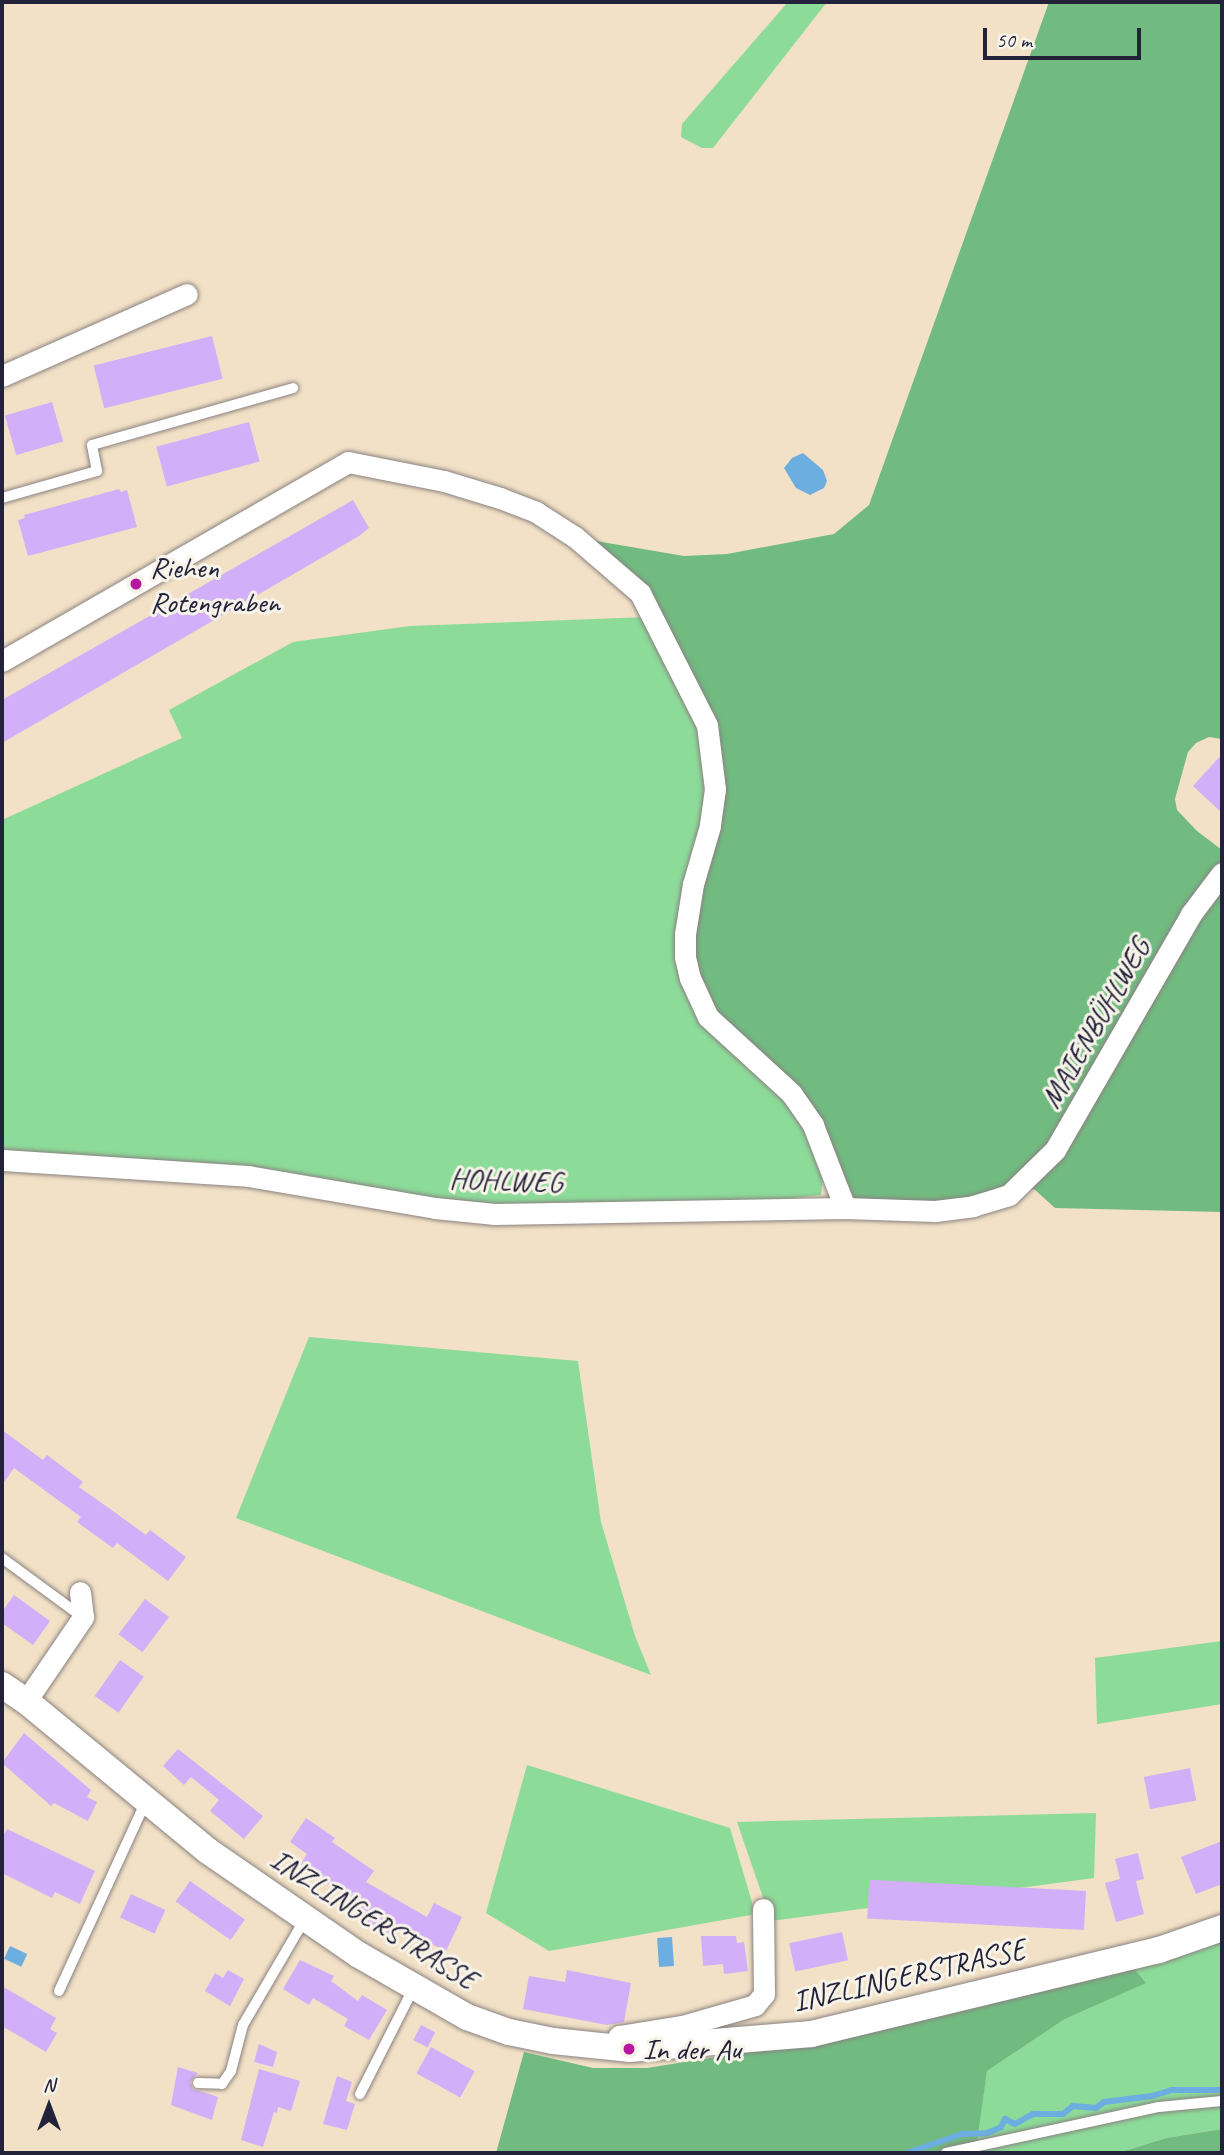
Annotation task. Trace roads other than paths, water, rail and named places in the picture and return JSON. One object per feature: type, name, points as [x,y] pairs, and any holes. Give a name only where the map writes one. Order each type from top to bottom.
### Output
[{"type":"street","points":[[2,376],[187,294]]},
{"type":"street","points":[[2,661],[348,462],[444,481],[536,512],[575,537],[640,593],[707,725],[715,789],[685,934],[685,957],[690,978],[708,1017],[791,1093],[813,1125],[845,1208]]},
{"type":"street","name":"MAIENBÜHLWEG","points":[[1009,1195],[1055,1150],[1191,914],[1222,873]]},
{"type":"street","name":"HOHLWEG","points":[[2,1160],[248,1176],[435,1208],[495,1214],[845,1208],[935,1211],[973,1206],[1009,1195]]},
{"type":"street","points":[[26,1701],[83,1617],[80,1592]]},
{"type":"street","name":"INZLINGERSTRASSE","points":[[2,1685],[26,1701],[208,1851],[304,1919],[414,1989],[467,2017],[509,2032],[553,2042],[629,2049],[740,2042],[811,2034],[1159,1950],[1222,1928]]},
{"type":"street","points":[[617,2039],[618,2036],[682,2026],[755,2005],[764,1994],[763,1909]]},
{"type":"lane","points":[[2,498],[97,471],[92,446],[293,388]]},
{"type":"lane","points":[[2,1558],[83,1617]]},
{"type":"lane","points":[[60,1991],[146,1801]]},
{"type":"lane","points":[[198,2083],[222,2084],[231,2071],[243,2025],[304,1919]]},
{"type":"lane","points":[[360,2094],[414,1989]]},
{"type":"lane","points":[[946,2153],[1159,2107],[1222,2101]]},
{"type":"water","points":[[803,453],[823,470],[827,481],[824,488],[810,495],[796,488],[784,468],[792,458]]},
{"type":"water","points":[[672,1937],[674,1966],[659,1967],[657,1938]]},
{"type":"water","points":[[10,1946],[27,1954],[21,1967],[4,1959]]},
{"type":"waterway","points":[[907,2153],[962,2134],[987,2133],[1001,2127],[1005,2119],[1015,2124],[1033,2114],[1063,2114],[1073,2106],[1096,2108],[1104,2102],[1152,2096],[1172,2090],[1222,2090]]},
{"type":"place","name":"Riehen Rotengraben","points":[[136,584]]},
{"type":"place","name":"In der Au","points":[[629,2049]]}]
